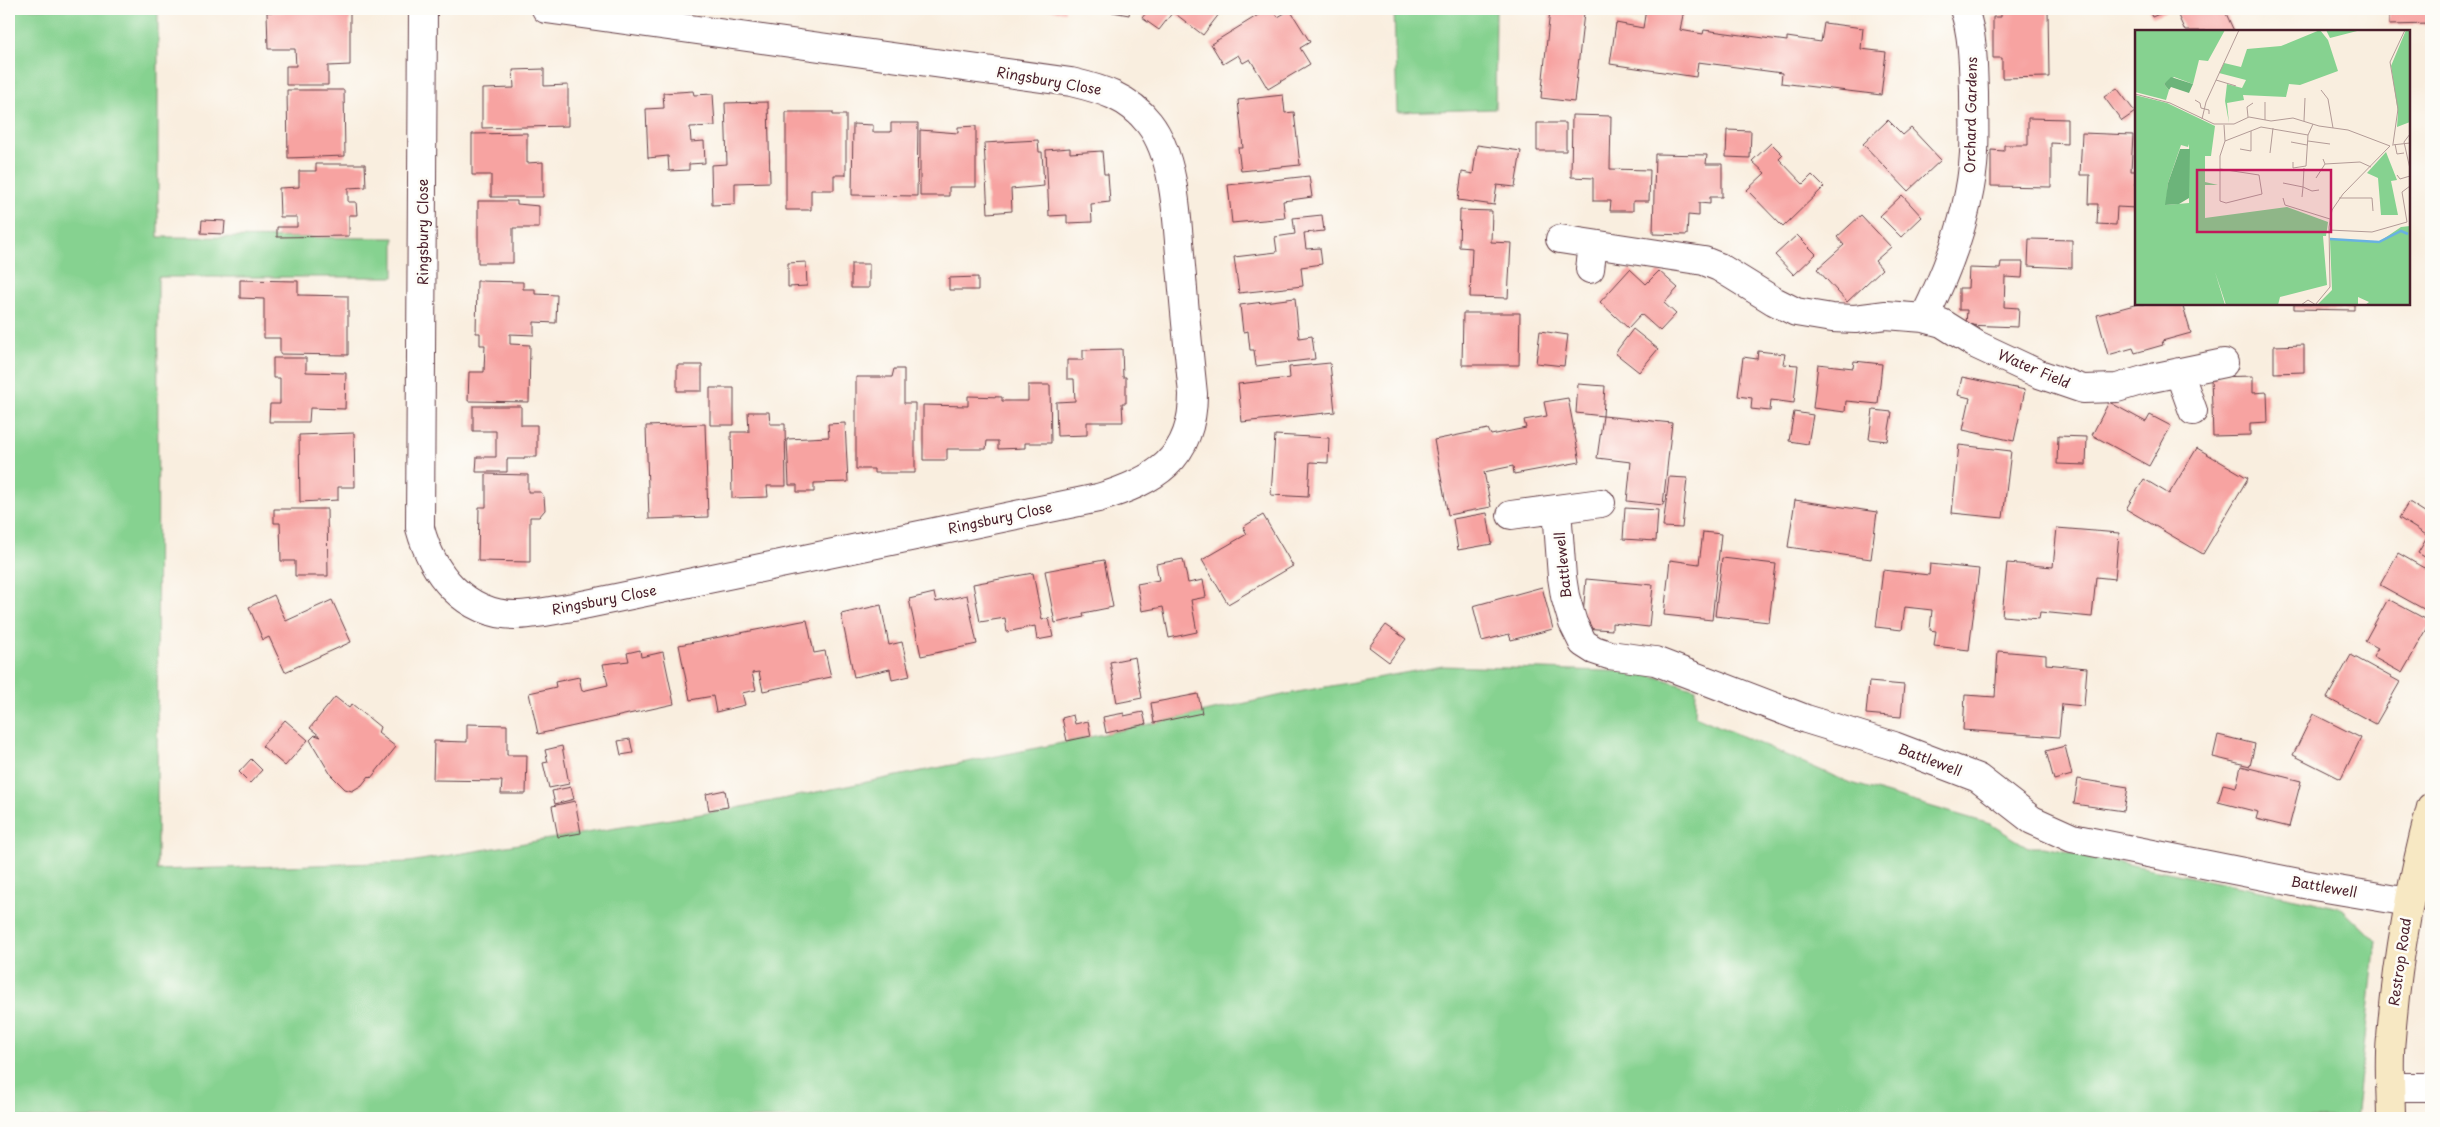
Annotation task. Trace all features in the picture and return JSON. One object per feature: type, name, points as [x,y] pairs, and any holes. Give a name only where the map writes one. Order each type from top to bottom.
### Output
[{"type":"street","name":"Ringsbury Close","points":[[423,9],[420,528],[432,562],[450,587],[478,606],[514,615],[573,607],[1098,498],[1135,486],[1152,477],[1165,468],[1179,449],[1191,424],[1193,394],[1175,210],[1168,169],[1158,135],[1137,110],[1122,99],[1106,90],[1071,82],[546,9]]},
{"type":"street","name":"Orchard Gardens","points":[[1924,318],[1952,253],[1971,178],[1974,154],[1973,64],[1969,26],[1964,9]]},
{"type":"street","points":[[1560,239],[1591,257],[1704,261],[1719,267],[1774,301],[1805,314],[1855,319],[1886,315],[1924,318]]},
{"type":"street","name":"Water Field","points":[[1924,318],[1942,323],[1976,345],[2039,374],[2083,389],[2117,388],[2224,363]]},
{"type":"street","points":[[2179,372],[2193,411]]},
{"type":"street","points":[[1510,515],[1601,503]]},
{"type":"street","name":"Battlewell","points":[[1558,509],[1565,596],[1573,624],[1583,643],[1594,650],[1656,661],[1806,719],[1894,746],[1978,778],[2032,820],[2072,838],[2409,902]]},
{"type":"street","name":"Restrop Road","points":[[2391,1118],[2390,1040],[2409,902],[2431,808]]},
{"type":"street","points":[[2391,1087],[2431,1087]]},
{"type":"green space","points":[[9,9],[158,9],[158,237],[394,238],[394,277],[158,277],[157,870],[409,862],[732,809],[1067,742],[1292,693],[1443,666],[1640,672],[1696,689],[1695,716],[1848,782],[1990,824],[2028,847],[2044,847],[2343,909],[2376,941],[2356,1118],[9,1118]]},
{"type":"green space","points":[[1394,9],[1496,9],[1495,109],[1397,112]]},
{"type":"building","points":[[1045,9],[1065,9],[1065,12]]},
{"type":"building","points":[[1096,9],[1130,9],[1129,15]]},
{"type":"building","points":[[1149,9],[1223,9],[1203,35],[1173,12],[1159,30],[1142,18]]},
{"type":"building","points":[[1268,9],[1273,9],[1278,17],[1290,10],[1310,42],[1300,48],[1310,64],[1268,89],[1250,59],[1243,63],[1238,55],[1223,64],[1211,44]]},
{"type":"building","points":[[1546,9],[1580,9],[1580,13],[1584,13],[1574,102],[1541,98],[1550,10],[1546,11]]},
{"type":"building","points":[[1646,9],[1684,10],[1680,30],[1703,34],[1704,30],[1787,41],[1787,37],[1821,42],[1824,23],[1863,28],[1861,49],[1886,52],[1881,95],[1781,83],[1782,73],[1698,62],[1696,77],[1610,64],[1616,23],[1643,28]]},
{"type":"building","points":[[2001,9],[2048,9],[2049,77],[2002,78],[2002,58],[1993,58],[1993,17],[2001,17]]},
{"type":"building","points":[[2148,9],[2171,9],[2152,17]]},
{"type":"building","points":[[2175,9],[2224,9],[2234,30],[2185,30]]},
{"type":"building","points":[[2389,9],[2431,9],[2431,24],[2389,25]]},
{"type":"building","points":[[350,11],[350,65],[328,66],[328,85],[286,85],[286,66],[296,66],[295,49],[268,49],[267,12]]},
{"type":"building","points":[[544,69],[544,86],[568,85],[568,126],[482,128],[482,89],[514,88],[513,70]]},
{"type":"building","points":[[2117,88],[2135,112],[2122,121],[2104,97]]},
{"type":"building","points":[[287,90],[344,90],[345,156],[288,158]]},
{"type":"building","points":[[693,91],[694,95],[713,94],[715,126],[690,127],[691,142],[704,141],[705,163],[689,164],[689,170],[669,171],[668,156],[648,158],[646,109],[664,108],[663,93]]},
{"type":"building","points":[[1283,95],[1285,113],[1294,112],[1300,165],[1241,171],[1238,148],[1243,148],[1238,100]]},
{"type":"building","points":[[768,102],[770,182],[735,183],[735,204],[712,205],[711,165],[727,164],[725,103]]},
{"type":"building","points":[[786,112],[833,112],[833,115],[846,115],[846,175],[834,175],[834,190],[811,190],[811,210],[786,210]]},
{"type":"building","points":[[1572,115],[1611,116],[1610,169],[1650,170],[1649,201],[1633,201],[1633,211],[1610,211],[1611,201],[1593,201],[1593,178],[1571,177]]},
{"type":"building","points":[[2028,118],[2067,119],[2067,144],[2051,143],[2051,187],[1991,186],[1991,150],[2004,151],[2004,145],[2028,145]]},
{"type":"building","points":[[1888,120],[1903,135],[1911,128],[1941,160],[1908,191],[1863,144]]},
{"type":"building","points":[[891,123],[918,123],[917,196],[852,195],[853,124],[873,125],[873,132],[891,132]]},
{"type":"building","points":[[1537,123],[1566,123],[1566,151],[1537,151]]},
{"type":"building","points":[[976,126],[976,187],[949,187],[949,196],[920,196],[920,130],[958,133],[958,127]]},
{"type":"building","points":[[1727,130],[1751,131],[1750,158],[1726,157]]},
{"type":"building","points":[[527,133],[527,163],[543,162],[543,197],[491,197],[491,175],[472,175],[472,134]]},
{"type":"building","points":[[2082,133],[2133,135],[2131,171],[2135,171],[2135,208],[2117,207],[2116,225],[2097,224],[2098,204],[2089,204],[2090,175],[2080,175]]},
{"type":"building","points":[[1038,140],[1039,152],[1042,152],[1044,186],[1011,189],[1012,211],[988,213],[984,143]]},
{"type":"building","points":[[1771,143],[1783,155],[1779,159],[1803,184],[1812,175],[1824,187],[1783,227],[1747,190],[1765,173],[1752,161]]},
{"type":"building","points":[[1477,145],[1521,151],[1515,187],[1497,185],[1494,205],[1458,200],[1462,172],[1473,174]]},
{"type":"building","points":[[1070,148],[1070,153],[1102,151],[1104,174],[1108,174],[1110,202],[1091,204],[1092,222],[1067,223],[1067,215],[1049,216],[1046,150]]},
{"type":"building","points":[[1655,154],[1707,155],[1706,164],[1722,164],[1722,197],[1710,197],[1710,204],[1699,203],[1699,216],[1688,215],[1687,235],[1653,234]]},
{"type":"building","points":[[316,164],[365,164],[366,187],[348,188],[348,202],[356,202],[357,215],[349,215],[349,236],[277,237],[277,227],[297,227],[297,217],[280,217],[279,188],[299,187],[299,171],[316,171]]},
{"type":"building","points":[[1309,176],[1312,197],[1283,201],[1285,218],[1232,223],[1228,185]]},
{"type":"building","points":[[1902,195],[1922,217],[1901,237],[1880,216]]},
{"type":"building","points":[[478,201],[517,201],[517,204],[539,206],[539,228],[513,228],[513,263],[478,263]]},
{"type":"building","points":[[1460,210],[1492,211],[1491,242],[1511,243],[1508,298],[1470,297],[1472,248],[1459,247]]},
{"type":"building","points":[[1322,215],[1324,231],[1304,233],[1306,249],[1320,248],[1322,264],[1301,267],[1303,286],[1239,293],[1234,257],[1277,252],[1275,237],[1295,234],[1293,218]]},
{"type":"building","points":[[1861,215],[1891,247],[1875,261],[1882,269],[1847,302],[1817,269],[1844,245],[1837,237]]},
{"type":"building","points":[[202,220],[225,221],[224,234],[201,233]]},
{"type":"building","points":[[1797,235],[1816,254],[1794,275],[1775,255]]},
{"type":"building","points":[[2029,239],[2072,240],[2072,268],[2028,266]]},
{"type":"building","points":[[806,262],[807,286],[788,287],[788,263]]},
{"type":"building","points":[[2001,262],[2023,262],[2022,278],[2005,277],[2004,307],[2019,308],[2018,327],[1966,325],[1967,310],[1959,310],[1959,288],[1968,288],[1969,268],[2000,269]]},
{"type":"building","points":[[851,264],[869,264],[869,288],[851,288]]},
{"type":"building","points":[[1630,269],[1646,284],[1659,271],[1678,288],[1664,303],[1676,314],[1660,331],[1641,314],[1628,328],[1600,302]]},
{"type":"building","points":[[978,277],[978,290],[949,290],[949,278]]},
{"type":"building","points":[[240,280],[298,281],[298,295],[348,296],[348,355],[280,354],[280,338],[264,338],[264,299],[240,298]]},
{"type":"building","points":[[477,281],[523,282],[523,289],[535,289],[535,294],[557,295],[556,323],[534,322],[534,335],[510,334],[510,344],[530,345],[529,402],[468,401],[469,372],[484,372],[485,345],[480,345],[480,333],[476,333]]},
{"type":"building","points":[[1295,298],[1299,338],[1312,336],[1315,359],[1256,366],[1254,350],[1250,350],[1248,331],[1243,332],[1240,305]]},
{"type":"building","points":[[2135,305],[2182,305],[2191,333],[2162,341],[2163,345],[2135,353],[2133,348],[2108,355],[2097,315]]},
{"type":"building","points":[[2294,305],[2354,305],[2354,310],[2294,309]]},
{"type":"building","points":[[1463,313],[1520,313],[1519,365],[1462,365]]},
{"type":"building","points":[[1633,329],[1658,349],[1639,372],[1615,353]]},
{"type":"building","points":[[1540,331],[1568,335],[1564,366],[1536,363]]},
{"type":"building","points":[[2304,345],[2304,372],[2274,373],[2274,346]]},
{"type":"building","points":[[1122,349],[1123,377],[1126,377],[1126,403],[1122,403],[1123,422],[1087,422],[1087,435],[1057,436],[1056,402],[1075,401],[1074,379],[1067,379],[1067,360],[1083,360],[1083,350]]},
{"type":"building","points":[[1758,351],[1785,354],[1783,364],[1798,365],[1794,403],[1771,400],[1770,411],[1751,409],[1752,398],[1738,396],[1743,357],[1757,359]]},
{"type":"building","points":[[273,358],[306,358],[306,372],[346,373],[345,409],[310,408],[309,422],[269,422],[270,404],[280,404],[280,378],[273,378]]},
{"type":"building","points":[[1854,361],[1882,364],[1878,404],[1846,401],[1845,412],[1813,408],[1818,364],[1853,368]]},
{"type":"building","points":[[1330,363],[1335,412],[1242,422],[1238,384],[1290,378],[1289,367]]},
{"type":"building","points":[[677,365],[702,365],[702,391],[677,391]]},
{"type":"building","points":[[894,369],[904,369],[904,403],[915,403],[915,473],[874,473],[874,469],[856,469],[856,377],[892,377]]},
{"type":"building","points":[[2253,376],[2253,393],[2267,392],[2268,422],[2250,423],[2250,435],[2213,436],[2211,377]]},
{"type":"building","points":[[1962,377],[2025,390],[2014,441],[1963,430],[1970,398],[1958,395]]},
{"type":"building","points":[[1578,384],[1605,386],[1603,416],[1576,413]]},
{"type":"building","points":[[1028,385],[1050,385],[1051,443],[1025,443],[1025,448],[998,449],[998,441],[987,441],[986,449],[947,449],[947,460],[923,460],[923,405],[968,406],[968,396],[1002,397],[1002,401],[1028,401]]},
{"type":"building","points":[[710,388],[734,388],[734,425],[710,425]]},
{"type":"building","points":[[1568,398],[1580,462],[1514,474],[1513,466],[1484,472],[1491,507],[1448,515],[1434,440],[1488,429],[1491,435],[1526,428],[1524,420],[1547,416],[1544,402]]},
{"type":"building","points":[[2109,402],[2146,422],[2150,415],[2171,426],[2149,466],[2092,435]]},
{"type":"building","points":[[473,406],[521,406],[521,425],[537,425],[537,457],[507,459],[507,472],[476,472],[477,457],[496,457],[496,431],[473,431]]},
{"type":"building","points":[[1873,410],[1892,412],[1887,441],[1869,439]]},
{"type":"building","points":[[748,412],[769,412],[770,424],[785,424],[786,486],[767,486],[768,497],[732,498],[731,432],[749,432]]},
{"type":"building","points":[[1794,412],[1813,415],[1808,444],[1789,441]]},
{"type":"building","points":[[1603,416],[1672,423],[1663,505],[1627,501],[1631,462],[1597,458]]},
{"type":"building","points":[[845,423],[848,482],[814,483],[814,492],[797,492],[797,485],[789,485],[787,439],[829,437],[828,424]]},
{"type":"building","points":[[705,424],[708,517],[649,519],[646,426]]},
{"type":"building","points":[[354,433],[355,487],[338,487],[338,500],[300,502],[299,435]]},
{"type":"building","points":[[1275,435],[1329,438],[1328,463],[1310,462],[1308,497],[1271,495]]},
{"type":"building","points":[[2058,436],[2087,437],[2086,465],[2057,464]]},
{"type":"building","points":[[1959,445],[2011,451],[2003,518],[1952,513]]},
{"type":"building","points":[[2197,448],[2248,478],[2203,554],[2126,509],[2144,479],[2169,494]]},
{"type":"building","points":[[486,474],[528,475],[528,492],[541,492],[544,497],[545,510],[539,517],[530,517],[530,562],[478,561],[479,507],[486,507]]},
{"type":"building","points":[[1669,477],[1687,478],[1682,528],[1663,527]]},
{"type":"building","points":[[1795,500],[1877,512],[1871,559],[1788,547]]},
{"type":"building","points":[[2409,502],[2431,516],[2431,613],[2380,585],[2398,553],[2424,568],[2428,563],[2428,559],[2418,553],[2428,536],[2399,518]]},
{"type":"building","points":[[1625,508],[1658,510],[1656,541],[1623,539]]},
{"type":"building","points":[[274,509],[327,509],[328,576],[295,576],[295,561],[281,561],[280,523],[274,523]]},
{"type":"building","points":[[1487,513],[1492,544],[1458,550],[1453,519]]},
{"type":"building","points":[[1263,515],[1293,566],[1228,604],[1202,560],[1247,534],[1243,527]]},
{"type":"building","points":[[2057,528],[2119,533],[2115,579],[2096,577],[2092,617],[2040,612],[2039,619],[2002,616],[2007,563],[2053,567]]},
{"type":"building","points":[[1703,532],[1721,534],[1712,620],[1664,615],[1670,560],[1699,564]]},
{"type":"building","points":[[1722,558],[1776,564],[1769,622],[1715,616]]},
{"type":"building","points":[[1183,559],[1188,583],[1203,580],[1206,597],[1191,600],[1197,632],[1169,638],[1163,607],[1142,611],[1137,584],[1159,580],[1156,564]]},
{"type":"building","points":[[1104,560],[1113,607],[1083,613],[1084,617],[1055,623],[1045,571]]},
{"type":"building","points":[[1930,564],[1979,569],[1969,650],[1934,646],[1936,631],[1930,630],[1932,610],[1905,607],[1902,630],[1876,627],[1883,570],[1929,575]]},
{"type":"building","points":[[1033,573],[1042,620],[1049,618],[1053,637],[1037,640],[1035,626],[1007,632],[1005,618],[980,622],[973,584]]},
{"type":"building","points":[[1586,579],[1653,585],[1649,627],[1612,623],[1612,630],[1582,628]]},
{"type":"building","points":[[1542,587],[1553,629],[1511,640],[1509,634],[1482,641],[1473,606]]},
{"type":"building","points":[[934,593],[936,602],[967,595],[977,644],[921,656],[909,599]]},
{"type":"building","points":[[274,595],[286,621],[332,600],[351,642],[285,672],[269,637],[263,640],[249,607]]},
{"type":"building","points":[[2388,599],[2431,622],[2402,673],[2373,657],[2378,648],[2365,641]]},
{"type":"building","points":[[881,605],[889,645],[902,642],[910,676],[892,680],[890,669],[854,677],[841,614]]},
{"type":"building","points":[[807,620],[814,653],[825,651],[831,677],[763,691],[759,672],[752,673],[756,690],[742,693],[745,705],[716,712],[713,696],[690,700],[679,645]]},
{"type":"building","points":[[1386,625],[1406,639],[1389,662],[1369,647]]},
{"type":"building","points":[[640,650],[641,657],[663,652],[674,704],[538,734],[529,693],[556,687],[555,682],[579,677],[582,691],[608,685],[603,664],[629,661],[627,653]]},
{"type":"building","points":[[1998,651],[2046,655],[2046,664],[2087,668],[2084,706],[2062,704],[2059,737],[1963,730],[1965,695],[1995,697]]},
{"type":"building","points":[[2351,655],[2400,682],[2376,724],[2327,698]]},
{"type":"building","points":[[1135,657],[1142,698],[1117,703],[1110,662]]},
{"type":"building","points":[[1869,682],[1904,685],[1901,717],[1866,714]]},
{"type":"building","points":[[1198,694],[1202,713],[1154,723],[1151,703]]},
{"type":"building","points":[[335,697],[349,708],[352,704],[380,727],[378,733],[396,747],[371,778],[369,776],[362,785],[352,791],[345,789],[331,775],[310,740],[315,735],[321,737],[310,728]]},
{"type":"building","points":[[1143,712],[1146,724],[1106,733],[1103,717],[1124,713],[1124,716]]},
{"type":"building","points":[[2313,714],[2361,738],[2341,779],[2293,755]]},
{"type":"building","points":[[1073,715],[1075,724],[1088,721],[1091,736],[1067,741],[1062,718]]},
{"type":"building","points":[[285,720],[308,740],[285,766],[262,746]]},
{"type":"building","points":[[467,724],[507,725],[507,755],[527,755],[526,794],[501,794],[502,781],[433,780],[434,741],[467,742]]},
{"type":"building","points":[[2218,735],[2255,744],[2250,766],[2213,757]]},
{"type":"building","points":[[630,739],[633,753],[621,755],[618,741]]},
{"type":"building","points":[[562,746],[569,784],[549,788],[543,763],[548,762],[545,750]]},
{"type":"building","points":[[2065,746],[2072,775],[2054,780],[2046,751]]},
{"type":"building","points":[[251,759],[262,770],[250,783],[239,772]]},
{"type":"building","points":[[2241,766],[2301,781],[2289,827],[2256,819],[2258,812],[2218,802],[2223,784],[2236,787]]},
{"type":"building","points":[[2078,779],[2128,787],[2124,811],[2074,804]]},
{"type":"building","points":[[571,787],[574,799],[555,804],[552,791]]},
{"type":"building","points":[[725,790],[728,807],[709,810],[706,794]]},
{"type":"building","points":[[575,801],[581,833],[558,837],[552,806]]}]
